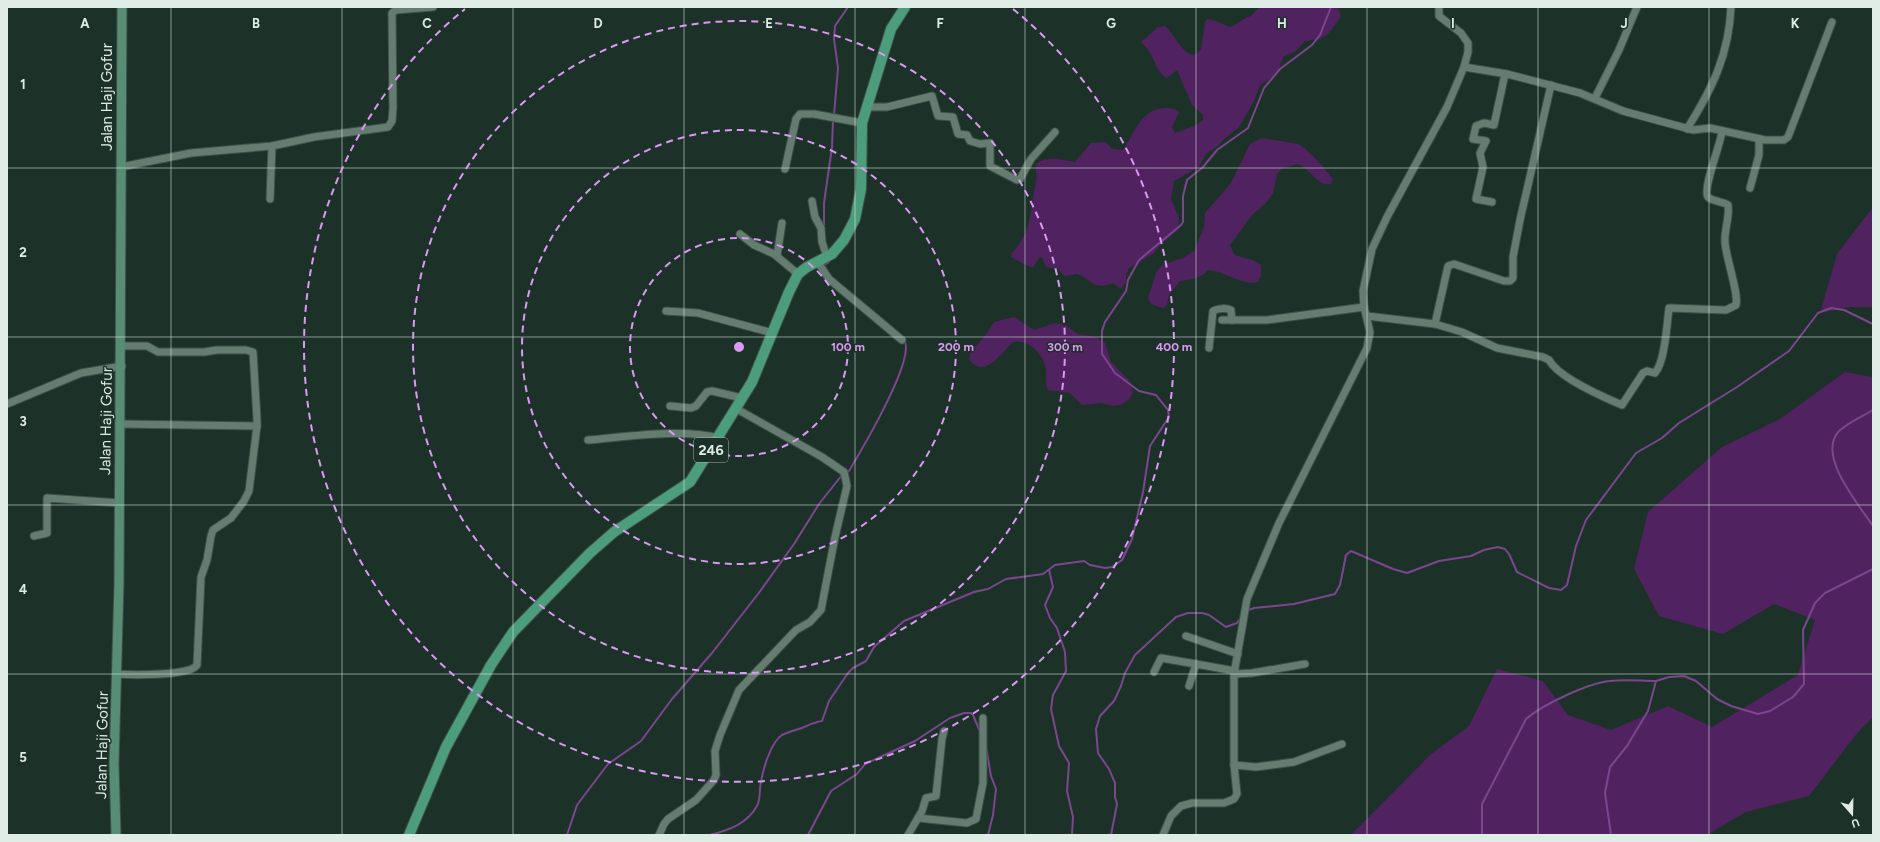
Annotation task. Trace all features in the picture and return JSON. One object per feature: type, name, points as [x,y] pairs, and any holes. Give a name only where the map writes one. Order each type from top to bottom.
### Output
[{"type":"main road","name":"246","points":[[409,835],[446,747],[491,665],[513,632],[590,553],[614,532],[686,486],[702,465],[752,382],[784,303],[798,274],[817,261],[827,257],[835,251],[844,240],[855,219],[861,189],[862,123],[891,29],[905,7]]},
{"type":"street","name":"Jalan Haji Gofur","points":[[116,835],[114,764],[118,674],[120,424],[122,366],[120,346],[122,7]]},
{"type":"street","points":[[121,166],[191,153],[272,146],[314,137],[384,128],[392,121],[393,108],[392,12],[396,10],[434,7]]},
{"type":"street","points":[[1163,835],[1171,816],[1180,806],[1192,803],[1224,803],[1234,799],[1237,794],[1234,765],[1234,672],[1247,599],[1283,516],[1367,348],[1370,332],[1364,307],[1363,291],[1372,250],[1387,217],[1447,107],[1464,68],[1468,52],[1468,43],[1461,33],[1439,16],[1439,7]]},
{"type":"street","points":[[1594,98],[1619,50],[1637,7]]},
{"type":"street","points":[[1687,129],[1709,93],[1718,74],[1729,37],[1731,7]]},
{"type":"street","points":[[1464,68],[1505,74],[1551,85],[1594,98],[1623,111],[1687,129],[1693,130],[1710,128],[1759,139],[1780,141],[1788,137],[1832,22]]},
{"type":"street","points":[[1492,202],[1476,199],[1483,167],[1480,153],[1486,141],[1473,139],[1476,126],[1484,123],[1494,125],[1505,74]]},
{"type":"street","points":[[1435,324],[1448,266],[1454,264],[1504,281],[1510,281],[1513,278],[1513,257],[1520,220],[1551,85]]},
{"type":"street","points":[[867,107],[887,107],[932,96],[938,116],[953,117],[958,134],[967,135],[970,141],[980,144],[990,143],[990,166],[1017,180],[1020,179],[1031,159],[1055,132]]},
{"type":"street","points":[[785,169],[796,119],[800,114],[814,114],[862,123]]},
{"type":"street","points":[[1367,316],[1435,324],[1462,332],[1497,348],[1549,360],[1553,367],[1586,389],[1622,405],[1643,373],[1647,371],[1655,373],[1657,370],[1663,354],[1669,308],[1726,310],[1736,306],[1737,300],[1728,267],[1725,241],[1728,206],[1710,198],[1706,192],[1706,183],[1714,165],[1722,131]]},
{"type":"street","points":[[1750,188],[1759,155],[1759,139]]},
{"type":"street","points":[[270,199],[272,146]]},
{"type":"street","points":[[812,201],[815,217],[821,228],[822,242],[827,257]]},
{"type":"street","points":[[777,256],[782,223]]},
{"type":"street","points":[[740,234],[754,245],[777,256],[798,274]]},
{"type":"street","points":[[817,261],[829,279],[902,340]]},
{"type":"street","points":[[1222,320],[1266,320],[1364,307]]},
{"type":"street","points":[[1209,348],[1214,311],[1216,309],[1231,310],[1232,320]]},
{"type":"street","points":[[666,311],[698,313],[773,333]]},
{"type":"street","points":[[118,674],[133,675],[189,671],[197,665],[201,577],[207,560],[211,536],[213,530],[231,518],[244,501],[249,491],[257,426],[253,352],[246,350],[217,350],[204,352],[158,352],[147,346],[120,346]]},
{"type":"street","points":[[7,404],[26,394],[81,373],[122,366]]},
{"type":"street","points":[[670,406],[691,408],[696,406],[707,392],[712,391],[742,398]]},
{"type":"street","points":[[659,835],[668,819],[696,800],[714,780],[716,775],[715,762],[717,745],[739,690],[791,634],[810,622],[821,610],[835,537],[847,486],[844,472],[822,457],[735,408]]},
{"type":"street","points":[[120,424],[257,426]]},
{"type":"street","points":[[588,440],[666,434],[700,434],[719,438]]},
{"type":"street","points":[[34,536],[47,533],[46,498],[120,503]]},
{"type":"street","points":[[1186,636],[1238,654]]},
{"type":"street","points":[[1154,672],[1161,658],[1234,672],[1252,673],[1305,664]]},
{"type":"street","points":[[1189,686],[1196,664]]},
{"type":"street","points":[[918,818],[967,823],[976,819],[983,783],[983,718]]},
{"type":"street","points":[[908,835],[918,818],[926,798],[936,796],[937,794],[944,731]]},
{"type":"street","points":[[1234,765],[1256,767],[1294,762],[1342,744]]},
{"type":"shaded area","points":[[1259,7],[1338,7],[1341,17],[1328,34],[1320,39],[1305,41],[1296,51],[1283,57],[1280,67],[1271,78],[1260,85],[1254,101],[1239,127],[1218,146],[1206,154],[1199,167],[1174,181],[1171,199],[1179,218],[1178,230],[1160,245],[1153,254],[1129,268],[1126,275],[1126,282],[1121,289],[1113,283],[1101,286],[1094,284],[1077,274],[1064,276],[1057,268],[1045,266],[1043,258],[1040,257],[1033,267],[1030,267],[1011,257],[1011,254],[1024,237],[1030,220],[1037,163],[1051,159],[1075,162],[1091,143],[1105,142],[1113,149],[1123,150],[1139,123],[1144,117],[1156,109],[1170,108],[1179,112],[1172,127],[1175,133],[1194,126],[1203,120],[1203,115],[1192,105],[1177,70],[1167,78],[1164,76],[1159,71],[1149,51],[1141,42],[1158,27],[1165,26],[1169,29],[1186,52],[1196,54],[1201,49],[1205,22],[1207,19],[1230,27],[1251,16]]},
{"type":"shaded area","points":[[1262,138],[1301,146],[1316,159],[1333,179],[1331,184],[1322,183],[1306,169],[1297,164],[1282,169],[1277,174],[1273,193],[1265,204],[1252,215],[1230,245],[1234,255],[1253,260],[1261,265],[1261,275],[1258,282],[1246,282],[1208,270],[1204,274],[1194,279],[1180,281],[1169,295],[1167,305],[1163,308],[1151,304],[1148,298],[1156,273],[1162,265],[1183,258],[1194,251],[1204,227],[1205,213],[1231,183],[1250,144]]},
{"type":"shaded area","points":[[1873,207],[1873,307],[1849,307],[1820,313],[1837,254]]},
{"type":"shaded area","points":[[1014,317],[1034,330],[1055,323],[1067,326],[1078,334],[1096,337],[1105,343],[1111,362],[1128,379],[1133,392],[1129,400],[1120,405],[1113,406],[1101,403],[1082,405],[1070,393],[1048,390],[1046,384],[1046,369],[1041,356],[1033,348],[1023,343],[1013,342],[998,358],[987,366],[981,367],[975,365],[969,359],[970,353],[994,322]]},
{"type":"shaded area","points":[[1845,372],[1873,377],[1873,717],[1858,732],[1809,796],[1746,812],[1707,835],[1351,835],[1430,755],[1469,726],[1497,669],[1543,681],[1568,715],[1611,730],[1668,706],[1712,727],[1798,675],[1815,620],[1774,604],[1723,634],[1659,616],[1634,569],[1648,512],[1722,447],[1780,419]]},
{"type":"waterway","points":[[834,115],[838,68],[834,39],[835,26],[848,7]]},
{"type":"waterway","points":[[710,835],[724,831],[743,822],[753,812],[759,800],[762,777],[774,743],[782,735],[822,721],[829,701],[848,673],[853,668],[866,661],[874,647],[904,621],[974,592],[988,589],[1006,579],[1043,574],[1055,565],[1084,561],[1090,565],[1105,568],[1112,567],[1122,560],[1132,539],[1143,492],[1150,446],[1169,417],[1168,410],[1156,395],[1139,391],[1115,373],[1102,354],[1102,331],[1105,322],[1126,291],[1128,280],[1139,260],[1183,222],[1183,196],[1187,180],[1203,167],[1217,150],[1248,128],[1264,88],[1280,69],[1312,45],[1320,35],[1331,7]]},
{"type":"waterway","points":[[824,228],[824,203],[832,147],[833,120]]},
{"type":"waterway","points":[[823,266],[829,262],[829,258]]},
{"type":"waterway","points":[[852,294],[893,328]]},
{"type":"waterway","points":[[1246,611],[1254,608],[1294,604],[1335,594],[1340,585],[1346,555],[1351,551],[1393,569],[1407,573],[1439,561],[1471,556],[1484,550],[1498,547],[1505,549],[1509,554],[1517,572],[1549,588],[1561,590],[1567,585],[1576,546],[1586,520],[1636,453],[1662,438],[1679,423],[1737,387],[1789,351],[1818,313],[1831,308],[1844,310],[1873,324]]},
{"type":"waterway","points":[[846,473],[849,471],[875,425],[895,384],[903,365],[906,350],[904,340]]},
{"type":"waterway","points":[[1873,410],[1851,422],[1839,431],[1833,441],[1833,453],[1836,466],[1842,480],[1873,526]]},
{"type":"waterway","points":[[567,835],[577,805],[608,764],[641,741],[672,699],[712,653],[758,594],[794,544],[819,504],[842,475]]},
{"type":"waterway","points":[[1611,835],[1605,793],[1610,767],[1627,746],[1648,711],[1656,681],[1669,677],[1684,676],[1696,681],[1717,699],[1731,706],[1758,714],[1770,711],[1793,697],[1804,684],[1803,630],[1815,603],[1825,593],[1873,569]]},
{"type":"waterway","points":[[1049,570],[1053,587],[1045,605],[1050,618],[1057,628],[1065,652],[1066,671],[1053,695],[1051,709],[1059,746],[1069,763],[1067,791],[1073,817],[1072,835]]},
{"type":"waterway","points":[[1111,835],[1117,804],[1115,797],[1115,783],[1109,769],[1098,753],[1096,729],[1100,716],[1114,701],[1125,673],[1135,655],[1176,617],[1188,613],[1202,613],[1209,615],[1226,627],[1237,623],[1241,617]]},
{"type":"waterway","points":[[1482,835],[1482,804],[1526,719],[1533,713],[1554,701],[1590,686],[1616,680],[1656,681]]},
{"type":"waterway","points":[[808,835],[831,791],[857,774],[865,764],[915,741],[950,718],[964,713],[971,713],[973,715],[981,734]]},
{"type":"waterway","points":[[986,747],[991,776],[996,789],[993,815],[988,835]]}]
